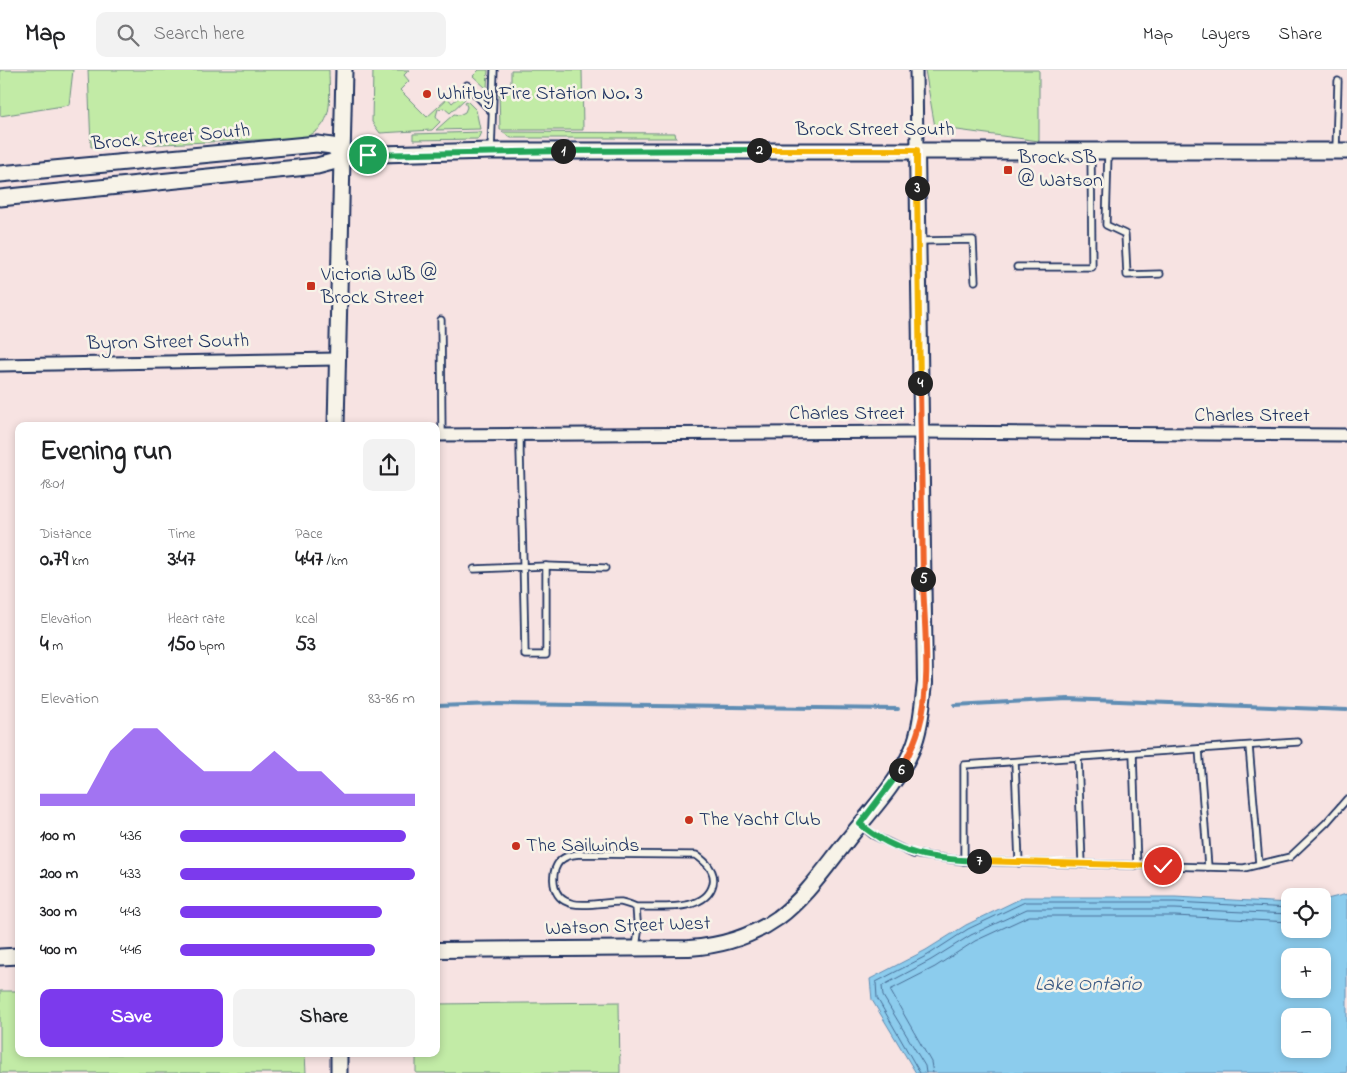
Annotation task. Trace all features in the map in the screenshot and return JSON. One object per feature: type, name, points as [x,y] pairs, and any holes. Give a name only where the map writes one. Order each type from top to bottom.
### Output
[{"type":"main road","points":[[336,422],[344,70]]},
{"type":"main road","name":"Brock Street South","points":[[0,174],[317,144],[332,146],[343,154]]},
{"type":"main road","name":"Brock Street South","points":[[0,198],[317,166],[332,162],[343,154],[491,151],[1341,151]]},
{"type":"main road","points":[[0,957],[15,956]]},
{"type":"main road","points":[[339,1057],[339,1073]]},
{"type":"street","points":[[916,70],[917,150]]},
{"type":"street","name":"Watson Street West","points":[[440,950],[636,949],[716,946],[755,932],[778,918],[791,906],[860,824],[899,773],[912,750],[920,726],[925,683],[917,150]]},
{"type":"street","name":"Byron Street South","points":[[0,365],[337,359]]},
{"type":"street","name":"Charles Street","points":[[440,435],[921,432],[1347,435]]},
{"type":"lane","points":[[491,151],[494,70]]},
{"type":"lane","points":[[1338,81],[1341,151]]},
{"type":"lane","points":[[467,85],[492,112]]},
{"type":"lane","points":[[1017,267],[1092,267],[1091,150]]},
{"type":"lane","points":[[1108,150],[1106,225],[1125,234],[1127,276],[1160,274]]},
{"type":"lane","points":[[918,241],[973,240],[975,281]]},
{"type":"lane","points":[[439,422],[441,320]]},
{"type":"lane","points":[[520,435],[525,656],[546,655],[546,566]]},
{"type":"lane","points":[[474,569],[546,566],[605,568]]},
{"type":"lane","points":[[964,861],[964,765],[1298,742]]},
{"type":"lane","points":[[1249,746],[1259,864]]},
{"type":"lane","points":[[1199,749],[1208,867]]},
{"type":"lane","points":[[1133,754],[1137,866]]},
{"type":"lane","points":[[1078,758],[1082,864]]},
{"type":"lane","points":[[1015,762],[1019,863]]},
{"type":"lane","points":[[860,824],[874,835],[913,854],[964,861],[1244,868],[1290,857],[1326,823],[1347,799]]},
{"type":"lane","points":[[580,854],[696,855],[713,872],[712,889],[704,900],[694,903],[636,907],[622,902],[577,905],[568,902],[560,897],[555,888],[553,874],[558,864],[567,856],[580,854]]},
{"type":"lane","points":[[636,907],[638,933],[636,949]]},
{"type":"green space","points":[[0,70],[73,70],[69,105],[0,116]]},
{"type":"green space","points":[[88,70],[329,70],[328,111],[321,127],[302,138],[91,147]]},
{"type":"green space","points":[[373,70],[409,70],[404,75],[409,81],[400,90],[427,117],[448,98],[452,103],[461,95],[465,99],[450,113],[444,108],[438,109],[436,116],[440,122],[432,130],[380,133],[372,122]]},
{"type":"green space","points":[[479,70],[488,70],[487,89],[473,76]]},
{"type":"green space","points":[[511,70],[582,70],[583,130],[500,130],[499,91],[500,87],[511,87]]},
{"type":"green space","points":[[925,70],[1039,70],[1039,141],[935,127]]},
{"type":"green space","points":[[467,101],[476,110],[480,129],[436,130],[454,114],[459,115],[465,112],[467,107],[465,102]]},
{"type":"green space","points":[[481,132],[478,139],[413,140],[413,134]]},
{"type":"green space","points":[[502,132],[675,133],[676,138],[511,138]]},
{"type":"green space","points":[[0,991],[15,991],[15,1057],[305,1057],[306,1073],[0,1073]]},
{"type":"green space","points":[[619,1002],[620,1073],[416,1073],[416,1057],[440,1057],[440,1004]]},
{"type":"water","name":"Lake Ontario","points":[[1347,894],[1347,1073],[916,1073],[872,1000],[870,979],[926,950],[966,925],[1024,897],[1175,897],[1281,903],[1281,938],[1331,938],[1331,898]]},
{"type":"waterway","points":[[955,705],[1068,699],[1347,710]]},
{"type":"waterway","points":[[440,706],[498,704],[898,709]]},
{"type":"place","name":"Whitby Fire Station No. 3","points":[[427,94]]},
{"type":"place","name":"Brock SB @ Watson","points":[[1008,170]]},
{"type":"place","name":"Victoria WB @ Brock Street","points":[[311,286]]},
{"type":"place","name":"The Yacht Club","points":[[689,820]]},
{"type":"place","name":"The Sailwinds","points":[[516,846]]},
{"type":"route","points":[[368,155],[491,151],[917,150],[925,683],[920,726],[912,750],[899,773],[860,824],[874,835],[913,854],[964,861],[1163,866]]}]
